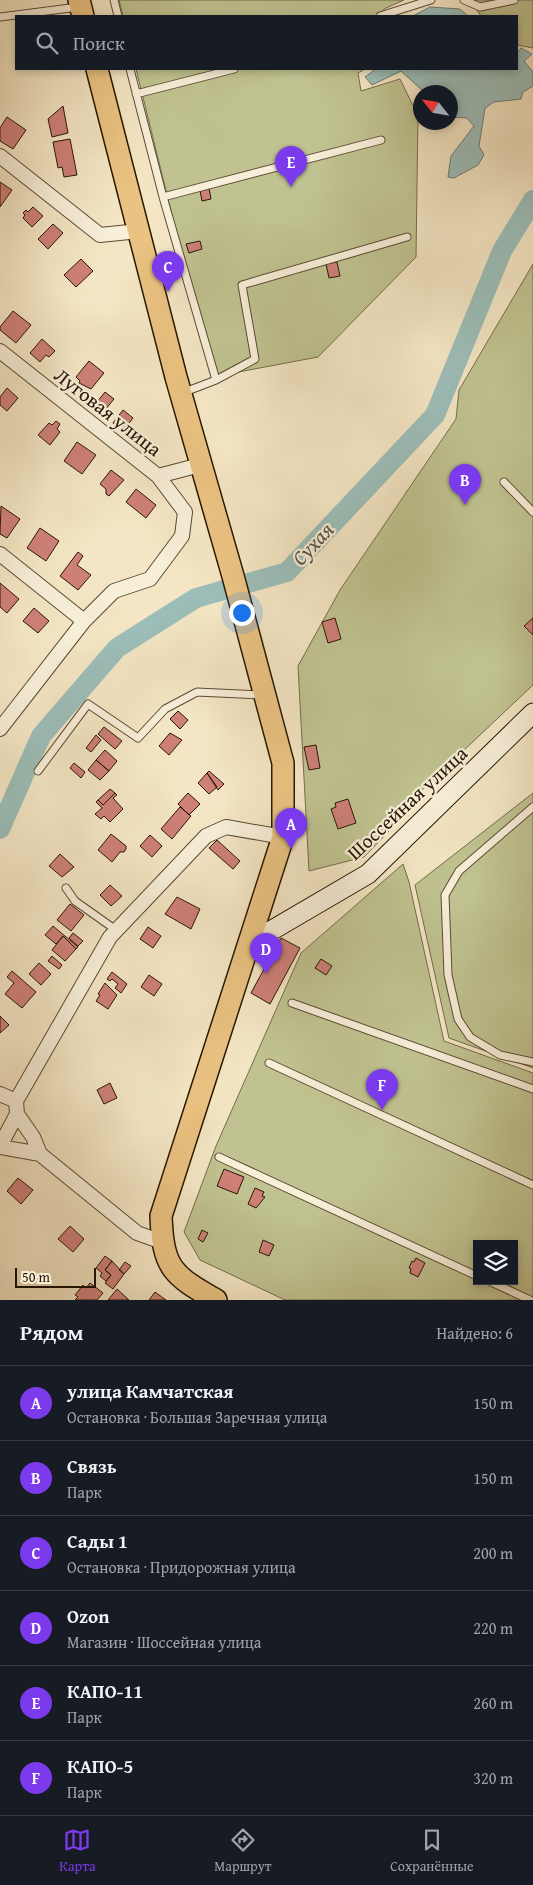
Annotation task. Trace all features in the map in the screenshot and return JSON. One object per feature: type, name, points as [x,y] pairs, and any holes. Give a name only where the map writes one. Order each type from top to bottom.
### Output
[{"type":"main road","points":[[97,70],[200,465],[233,576],[283,763],[283,837],[161,1216],[162,1242],[170,1267],[193,1287],[216,1300]]},
{"type":"street","points":[[0,156],[100,235],[139,231]]},
{"type":"street","name":"Луговая улица","points":[[0,351],[158,476],[200,465]]},
{"type":"street","points":[[0,729],[84,621],[114,591],[150,579],[182,536],[185,512],[158,476]]},
{"type":"street","points":[[0,554],[84,621]]},
{"type":"street","name":"Шоссейная улица","points":[[250,943],[368,874],[533,713]]},
{"type":"street","points":[[162,1242],[137,1233],[40,1154],[0,1146],[16,1107],[110,937],[116,930],[206,836],[226,827],[283,837]]},
{"type":"street","points":[[0,1094],[16,1107],[40,1154]]},
{"type":"lane","points":[[114,0],[118,15]]},
{"type":"lane","points":[[383,15],[430,0]]},
{"type":"lane","points":[[464,0],[480,6],[514,0]]},
{"type":"lane","points":[[24,15],[81,8]]},
{"type":"lane","points":[[0,18],[15,16]]},
{"type":"lane","points":[[130,70],[163,197],[216,380]]},
{"type":"lane","points":[[136,94],[230,70]]},
{"type":"lane","points":[[163,197],[381,140]]},
{"type":"lane","points":[[181,394],[216,380],[255,359],[242,284],[407,237]]},
{"type":"lane","points":[[504,482],[533,512]]},
{"type":"lane","points":[[38,771],[88,704],[138,738],[165,709],[197,692],[265,695]]},
{"type":"lane","points":[[533,808],[459,871],[445,895],[448,975],[458,1019],[470,1037],[492,1050],[500,1054],[533,1062]]},
{"type":"lane","points":[[66,888],[75,900],[116,930]]},
{"type":"lane","points":[[292,1003],[533,1089]]},
{"type":"lane","points":[[269,1064],[533,1185]]},
{"type":"lane","points":[[219,1157],[473,1274]]},
{"type":"lane","points":[[498,1285],[530,1300]]},
{"type":"green space","points":[[119,0],[404,0],[384,9],[382,15],[123,15]]},
{"type":"green space","points":[[470,0],[533,0],[533,48],[518,45],[518,15],[480,15]]},
{"type":"green space","points":[[136,70],[363,70],[358,73],[361,91],[400,79],[413,106],[413,130],[418,130],[416,257],[318,357],[212,377]]},
{"type":"green space","points":[[533,264],[533,685],[390,820],[389,831],[364,857],[309,871],[298,666],[340,590],[456,419],[459,390]]},
{"type":"green space","points":[[533,793],[533,1068],[449,1038],[415,885]]},
{"type":"green space","points":[[403,864],[409,882],[444,1041],[533,1073],[533,1300],[285,1300],[200,1260],[184,1232],[216,1146],[301,953]]},
{"type":"water","points":[[430,7],[460,9],[467,15],[415,15]]},
{"type":"water","points":[[521,48],[532,54],[524,61],[533,72],[533,86],[523,92],[521,99],[494,102],[485,108],[479,146],[484,155],[478,165],[454,178],[448,177],[451,156],[474,126],[467,118],[458,117],[458,85],[416,85],[401,71],[372,85],[365,77],[375,70],[518,70],[518,52]]},
{"type":"building","points":[[63,106],[68,133],[52,137],[48,119]]},
{"type":"building","points":[[7,117],[26,130],[13,149],[0,141],[0,128]]},
{"type":"building","points":[[70,139],[77,175],[64,177],[62,167],[58,168],[53,142]]},
{"type":"building","points":[[0,182],[12,190],[0,207]]},
{"type":"building","points":[[209,188],[211,199],[202,201],[200,190]]},
{"type":"building","points":[[33,207],[43,216],[32,227],[23,218],[25,215],[23,213],[26,210],[28,212]]},
{"type":"building","points":[[53,224],[63,233],[48,249],[38,239]]},
{"type":"building","points":[[200,241],[202,249],[189,253],[186,244]]},
{"type":"building","points":[[81,259],[93,271],[76,287],[64,275]]},
{"type":"building","points":[[337,262],[340,276],[329,278],[326,264]]},
{"type":"building","points":[[13,311],[31,325],[16,343],[0,330],[0,327]]},
{"type":"building","points":[[42,339],[55,351],[49,357],[46,355],[40,362],[30,353]]},
{"type":"building","points":[[89,361],[104,373],[91,389],[79,383],[80,381],[76,377]]},
{"type":"building","points":[[7,388],[18,398],[7,411],[0,405],[0,397]]},
{"type":"building","points":[[105,392],[114,399],[105,410],[103,408],[100,412],[93,407]]},
{"type":"building","points":[[123,410],[133,418],[123,431],[113,423]]},
{"type":"building","points":[[56,421],[60,424],[57,429],[60,432],[50,445],[38,435],[49,423],[52,425]]},
{"type":"building","points":[[77,442],[96,455],[82,474],[64,461]]},
{"type":"building","points":[[111,470],[124,480],[109,496],[106,494],[106,489],[100,484]]},
{"type":"building","points":[[136,489],[156,505],[146,518],[126,502]]},
{"type":"building","points":[[1,506],[20,519],[7,538],[0,534]]},
{"type":"building","points":[[40,528],[59,541],[46,561],[27,548]]},
{"type":"building","points":[[78,552],[83,556],[77,565],[91,575],[78,590],[60,576]]},
{"type":"building","points":[[0,583],[19,599],[7,613],[0,607]]},
{"type":"building","points":[[34,608],[49,621],[38,633],[23,621]]},
{"type":"building","points":[[335,618],[341,639],[328,643],[322,622]]},
{"type":"building","points":[[533,618],[533,635],[524,626]]},
{"type":"building","points":[[178,711],[188,720],[180,729],[170,719]]},
{"type":"building","points":[[104,727],[122,741],[115,749],[98,734]]},
{"type":"building","points":[[170,733],[182,740],[169,755],[159,746]]},
{"type":"building","points":[[96,735],[101,740],[91,752],[86,748]]},
{"type":"building","points":[[316,745],[320,768],[309,770],[304,747]]},
{"type":"building","points":[[105,750],[117,761],[109,771],[96,760]]},
{"type":"building","points":[[96,760],[109,771],[100,780],[88,770]]},
{"type":"building","points":[[74,763],[85,772],[81,778],[70,768]]},
{"type":"building","points":[[209,771],[224,784],[218,790],[207,773]]},
{"type":"building","points":[[207,773],[217,787],[209,794],[198,783]]},
{"type":"building","points":[[110,789],[115,793],[103,805],[98,800]]},
{"type":"building","points":[[115,793],[117,795],[113,798],[123,809],[110,822],[104,816],[101,819],[95,814],[102,808],[96,802],[98,800],[103,805]]},
{"type":"building","points":[[188,793],[200,804],[189,815],[178,804]]},
{"type":"building","points":[[348,799],[356,823],[338,829],[331,809],[336,807],[335,803]]},
{"type":"building","points":[[180,807],[191,816],[172,839],[161,829]]},
{"type":"building","points":[[111,834],[126,846],[124,852],[120,852],[112,862],[98,850]]},
{"type":"building","points":[[150,835],[162,846],[152,857],[140,846]]},
{"type":"building","points":[[217,840],[240,861],[233,869],[209,848]]},
{"type":"building","points":[[60,854],[74,867],[62,877],[49,866]]},
{"type":"building","points":[[110,885],[122,896],[111,906],[100,895]]},
{"type":"building","points":[[177,897],[200,909],[191,929],[165,914]]},
{"type":"building","points":[[70,904],[84,915],[71,931],[57,920]]},
{"type":"building","points":[[53,926],[78,947],[76,949],[63,936],[56,944],[45,935]]},
{"type":"building","points":[[148,927],[161,936],[153,948],[140,939]]},
{"type":"building","points":[[73,933],[83,941],[78,946],[69,938]]},
{"type":"building","points":[[63,936],[76,949],[65,961],[52,950]]},
{"type":"building","points":[[281,938],[300,948],[270,1004],[251,993]]},
{"type":"building","points":[[52,956],[62,965],[59,969],[48,961]]},
{"type":"building","points":[[321,959],[332,966],[326,975],[315,968]]},
{"type":"building","points":[[39,963],[51,974],[41,985],[29,974]]},
{"type":"building","points":[[12,971],[36,992],[22,1008],[5,994],[14,983],[7,977]]},
{"type":"building","points":[[112,972],[127,984],[121,993],[115,988],[118,984],[112,979],[110,981],[107,979]]},
{"type":"building","points":[[149,975],[162,984],[154,996],[141,987]]},
{"type":"building","points":[[105,983],[117,995],[108,1009],[96,1001]]},
{"type":"building","points":[[0,1016],[9,1025],[0,1033]]},
{"type":"building","points":[[110,1083],[117,1098],[104,1104],[97,1090]]},
{"type":"building","points":[[224,1169],[244,1177],[237,1194],[217,1186]]},
{"type":"building","points":[[18,1178],[33,1190],[21,1204],[7,1191]]},
{"type":"building","points":[[255,1188],[264,1192],[262,1196],[265,1197],[256,1208],[248,1204]]},
{"type":"building","points":[[70,1226],[84,1239],[73,1252],[58,1239]]},
{"type":"building","points":[[202,1230],[208,1233],[203,1242],[198,1239]]},
{"type":"building","points":[[263,1240],[274,1245],[269,1256],[259,1252]]},
{"type":"building","points":[[105,1256],[112,1261],[105,1270],[111,1275],[106,1281],[100,1276],[102,1273],[96,1268]]},
{"type":"building","points":[[416,1258],[425,1263],[418,1277],[410,1273],[411,1269],[409,1268],[412,1261],[414,1262]]},
{"type":"building","points":[[112,1261],[124,1274],[113,1289],[105,1283],[111,1275],[105,1270]]},
{"type":"building","points":[[125,1262],[131,1266],[124,1274],[119,1270]]},
{"type":"building","points":[[90,1283],[103,1293],[97,1300],[75,1300],[78,1297],[75,1295],[83,1285],[86,1288]]},
{"type":"building","points":[[117,1289],[129,1300],[108,1300]]},
{"type":"building","points":[[155,1292],[166,1300],[149,1300]]},
{"type":"waterway","name":"Сухая","points":[[0,829],[41,736],[117,648],[196,598],[287,572],[435,415],[502,251],[533,200]]},
{"type":"place","name":"КАПО-11","points":[[291,187]]},
{"type":"place","name":"Сады 1","points":[[168,292]]},
{"type":"place","name":"Связь","points":[[465,505]]},
{"type":"place","name":"улица Камчатская","points":[[291,849]]},
{"type":"place","name":"Ozon","points":[[266,974]]},
{"type":"place","name":"КАПО-5","points":[[382,1110]]}]
